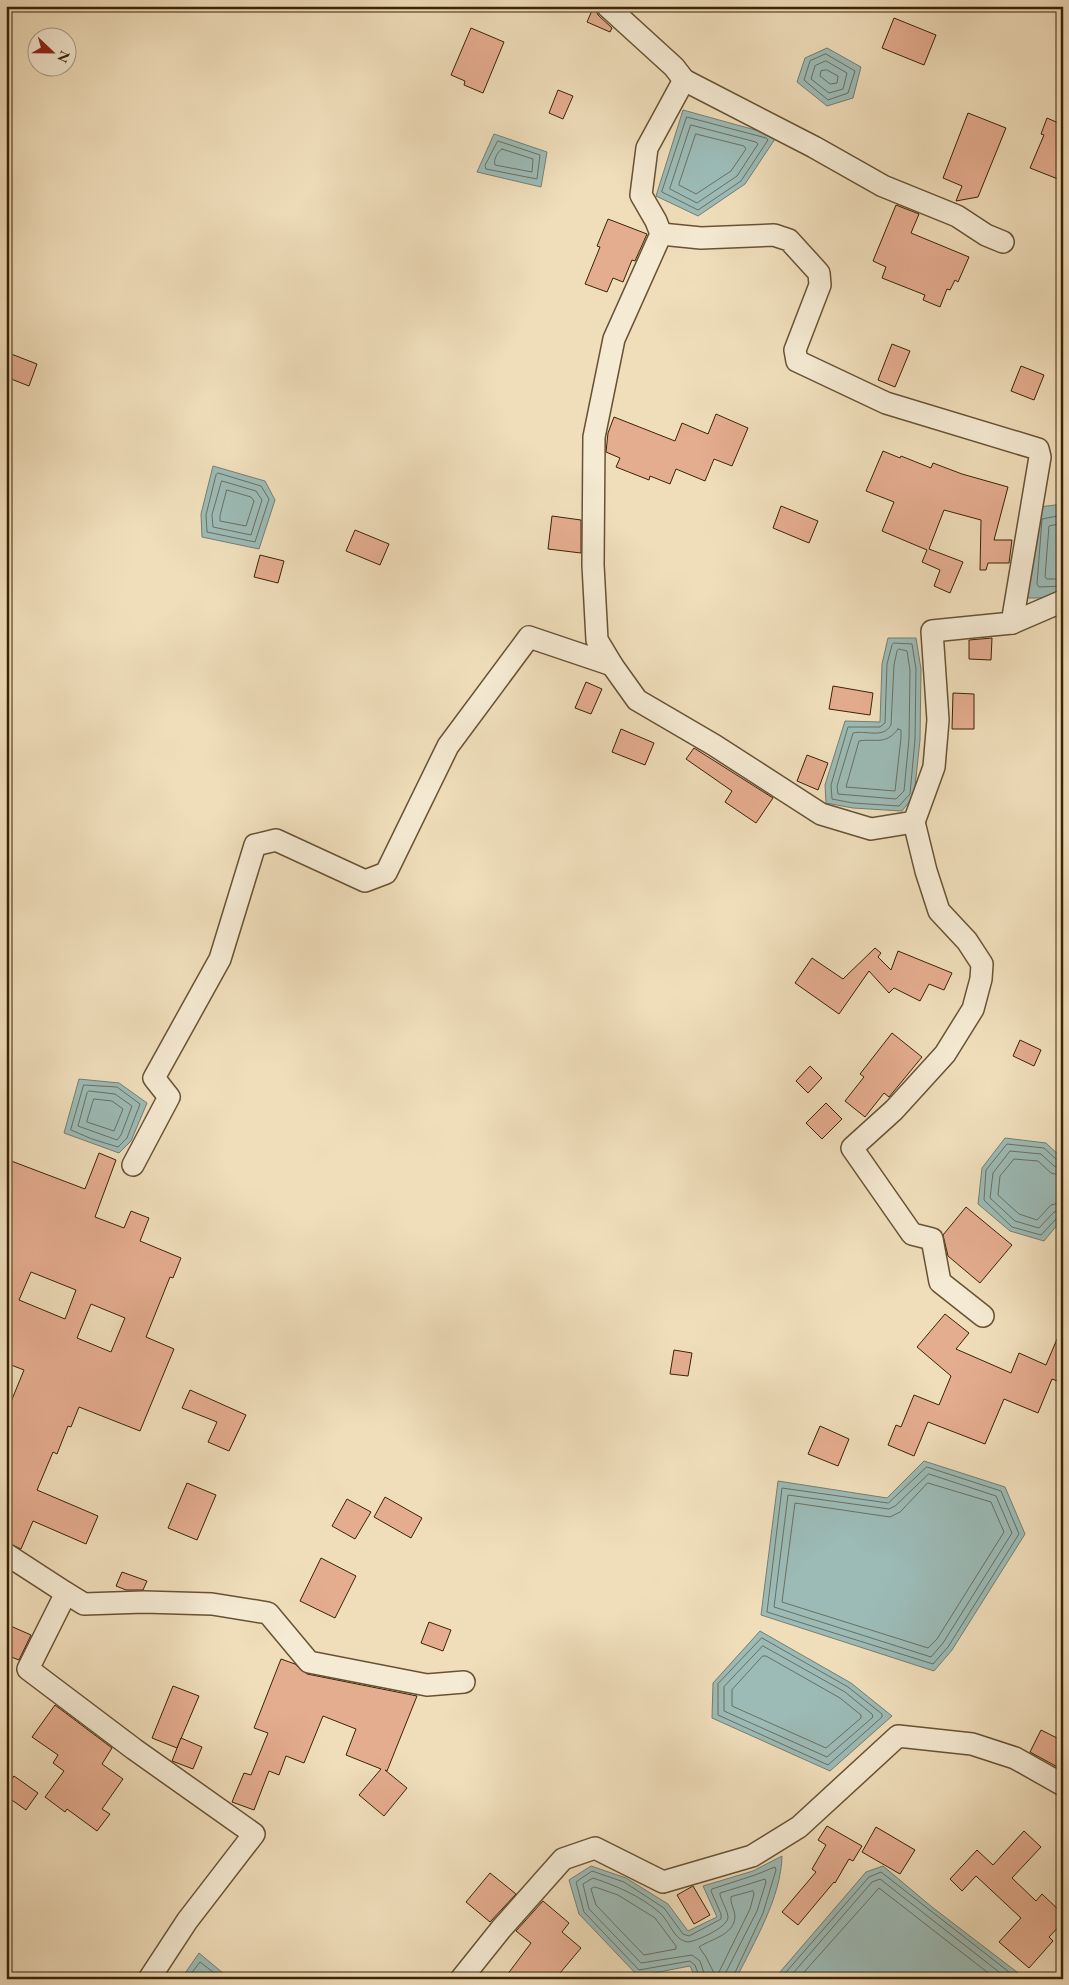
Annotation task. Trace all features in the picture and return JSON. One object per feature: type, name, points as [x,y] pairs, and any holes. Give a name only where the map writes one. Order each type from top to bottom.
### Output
[{"type":"street","points":[[606,6],[674,67],[684,80],[797,138],[883,186],[957,216],[986,235],[1003,242]]},
{"type":"street","points":[[684,80],[647,148],[641,195],[661,234],[614,339],[594,438],[593,565],[597,640],[637,700],[714,745],[821,814],[871,829],[914,822]]},
{"type":"street","points":[[661,234],[701,238],[774,235],[789,240],[819,273],[820,285],[795,350],[796,361],[886,403],[1038,448],[1040,457],[1012,623]]},
{"type":"street","points":[[983,1316],[940,1282],[932,1239],[912,1234],[852,1148],[894,1110],[945,1054],[973,1009],[981,978],[982,964],[977,956],[967,941],[939,911],[926,871],[914,822],[934,767],[938,720],[932,631],[1012,623],[1063,601]]},
{"type":"street","points":[[133,1165],[169,1097],[154,1078],[220,959],[255,845],[276,840],[365,881],[386,873],[448,746],[529,637],[612,665]]},
{"type":"street","points":[[6,1554],[84,1604],[144,1602],[212,1604],[268,1613],[309,1662],[428,1685],[464,1682]]},
{"type":"street","points":[[66,1593],[28,1669],[134,1749],[254,1834],[187,1921],[149,1979]]},
{"type":"street","points":[[461,1979],[501,1929],[563,1859],[595,1848],[663,1882],[752,1856],[799,1827],[898,1736],[972,1744],[1015,1758],[1063,1784]]},
{"type":"water","points":[[827,48],[861,67],[853,98],[827,106],[797,82],[805,58]]},
{"type":"water","points":[[683,110],[777,136],[745,184],[698,216],[656,196]]},
{"type":"water","points":[[494,134],[547,152],[541,187],[477,172]]},
{"type":"water","points":[[213,466],[265,481],[275,500],[259,549],[202,537],[201,514]]},
{"type":"water","points":[[1063,504],[1063,590],[1061,598],[1025,598],[1031,508]]},
{"type":"water","points":[[888,638],[916,638],[921,669],[920,740],[914,796],[902,811],[853,808],[826,803],[825,785],[845,721],[880,722],[882,664]]},
{"type":"water","points":[[79,1079],[119,1083],[147,1103],[131,1141],[119,1153],[64,1133]]},
{"type":"water","points":[[1005,1138],[1046,1143],[1063,1159],[1063,1218],[1044,1241],[1010,1231],[978,1204],[982,1168]]},
{"type":"water","points":[[924,1461],[1005,1487],[1025,1534],[952,1650],[934,1671],[761,1615],[778,1481],[887,1498]]},
{"type":"water","points":[[760,1631],[851,1683],[892,1716],[830,1771],[712,1718],[713,1683]]},
{"type":"water","points":[[782,1856],[777,1888],[772,1904],[736,1979],[696,1979],[690,1966],[638,1976],[579,1914],[569,1880],[591,1866],[626,1878],[668,1904],[688,1931],[717,1917],[703,1886],[753,1871]]},
{"type":"water","points":[[883,1866],[932,1907],[1026,1979],[774,1979],[866,1872]]},
{"type":"water","points":[[199,1953],[230,1979],[181,1979]]},
{"type":"building","points":[[594,6],[598,15],[612,28],[610,32],[587,22]]},
{"type":"building","points":[[894,18],[936,35],[924,65],[882,48]]},
{"type":"building","points":[[471,28],[504,42],[483,93],[464,85],[465,81],[451,75]]},
{"type":"building","points":[[558,90],[573,96],[563,119],[549,113]]},
{"type":"building","points":[[968,113],[1006,128],[978,197],[956,201],[962,186],[943,178]]},
{"type":"building","points":[[1047,118],[1063,125],[1063,181],[1030,168],[1044,135],[1041,134]]},
{"type":"building","points":[[896,205],[919,214],[911,233],[969,257],[958,282],[955,280],[950,290],[947,289],[940,307],[923,300],[925,295],[882,278],[886,267],[873,261]]},
{"type":"building","points":[[608,219],[647,234],[635,261],[632,260],[623,282],[613,278],[607,292],[585,284],[600,247],[597,246]]},
{"type":"building","points":[[892,344],[910,351],[895,387],[878,380]]},
{"type":"building","points":[[6,352],[37,364],[29,386],[6,377]]},
{"type":"building","points":[[1021,366],[1044,375],[1034,400],[1011,391]]},
{"type":"building","points":[[716,414],[748,428],[732,466],[714,459],[705,481],[676,469],[670,484],[650,476],[649,480],[616,467],[620,458],[606,452],[608,433],[614,417],[675,441],[682,423],[708,434]]},
{"type":"building","points":[[883,451],[931,468],[933,463],[962,474],[1008,487],[994,540],[1012,540],[1009,563],[988,563],[986,570],[980,570],[981,520],[944,510],[929,549],[963,562],[950,593],[934,586],[940,570],[922,562],[927,550],[882,531],[894,502],[866,491]]},
{"type":"building","points":[[781,506],[818,521],[809,543],[773,528]]},
{"type":"building","points":[[552,516],[581,520],[581,553],[548,549]]},
{"type":"building","points":[[355,530],[389,544],[380,565],[346,551]]},
{"type":"building","points":[[260,555],[284,561],[278,583],[254,577]]},
{"type":"building","points":[[992,638],[991,660],[969,659],[969,640]]},
{"type":"building","points":[[586,682],[602,689],[591,714],[575,708]]},
{"type":"building","points":[[833,686],[873,693],[870,715],[829,709]]},
{"type":"building","points":[[953,693],[974,694],[974,729],[952,729]]},
{"type":"building","points":[[621,729],[654,743],[645,765],[612,752]]},
{"type":"building","points":[[694,748],[773,798],[756,823],[725,802],[732,791],[686,759]]},
{"type":"building","points":[[807,755],[828,763],[818,790],[797,781]]},
{"type":"building","points":[[875,948],[881,953],[878,957],[891,970],[898,951],[952,973],[944,990],[929,984],[920,1001],[894,988],[889,993],[869,971],[839,1014],[795,983],[812,958],[843,979]]},
{"type":"building","points":[[892,1033],[922,1057],[889,1097],[884,1093],[865,1117],[845,1101],[864,1077],[860,1074]]},
{"type":"building","points":[[1020,1040],[1041,1050],[1034,1066],[1013,1056]]},
{"type":"building","points":[[810,1066],[822,1078],[808,1093],[796,1081]]},
{"type":"building","points":[[826,1103],[842,1119],[822,1139],[806,1123]]},
{"type":"building","points":[[99,1153],[116,1160],[95,1217],[124,1228],[131,1211],[149,1218],[140,1241],[181,1258],[173,1278],[170,1277],[146,1337],[174,1349],[140,1431],[79,1407],[71,1427],[68,1426],[57,1454],[53,1452],[37,1490],[98,1516],[86,1544],[33,1521],[21,1549],[6,1542],[6,1414],[24,1370],[6,1363],[6,1159],[85,1189]],"holes":[[[31,1272],[76,1290],[65,1319],[19,1300]],[[91,1304],[125,1318],[111,1352],[77,1338]]]},
{"type":"building","points":[[966,1207],[1012,1245],[980,1283],[948,1256],[943,1235]]},
{"type":"building","points":[[945,1314],[969,1333],[956,1349],[1011,1373],[1019,1353],[1046,1365],[1063,1325],[1063,1383],[1052,1379],[1038,1413],[1004,1399],[985,1444],[928,1422],[914,1456],[888,1445],[896,1425],[901,1427],[914,1395],[939,1405],[951,1376],[917,1347]]},
{"type":"building","points":[[674,1350],[692,1353],[688,1376],[670,1374]]},
{"type":"building","points":[[190,1390],[246,1415],[229,1451],[208,1442],[217,1422],[182,1408]]},
{"type":"building","points":[[820,1426],[849,1439],[838,1466],[808,1454]]},
{"type":"building","points":[[187,1483],[216,1495],[197,1540],[168,1528]]},
{"type":"building","points":[[385,1497],[422,1518],[411,1538],[374,1517]]},
{"type":"building","points":[[347,1499],[371,1512],[355,1539],[332,1526]]},
{"type":"building","points":[[321,1558],[356,1576],[335,1618],[300,1601]]},
{"type":"building","points":[[122,1572],[147,1581],[143,1590],[126,1590],[116,1586]]},
{"type":"building","points":[[429,1622],[451,1630],[443,1651],[421,1643]]},
{"type":"building","points":[[6,1624],[31,1635],[19,1660],[6,1655]]},
{"type":"building","points":[[281,1659],[295,1664],[307,1674],[417,1696],[387,1771],[385,1770],[407,1788],[384,1816],[359,1795],[381,1769],[346,1755],[356,1729],[323,1716],[304,1763],[286,1756],[279,1775],[269,1771],[254,1810],[232,1802],[244,1773],[251,1775],[268,1733],[254,1728]]},
{"type":"building","points":[[173,1686],[199,1696],[177,1748],[152,1738]]},
{"type":"building","points":[[55,1705],[112,1748],[102,1764],[123,1779],[102,1809],[110,1814],[97,1831],[67,1809],[65,1812],[45,1797],[64,1771],[53,1763],[58,1755],[32,1737]]},
{"type":"building","points":[[1041,1730],[1063,1741],[1063,1770],[1030,1752]]},
{"type":"building","points":[[181,1738],[202,1747],[193,1769],[172,1761]]},
{"type":"building","points":[[14,1776],[38,1793],[26,1810],[6,1796],[6,1787]]},
{"type":"building","points":[[827,1826],[862,1846],[853,1861],[849,1859],[835,1883],[798,1925],[782,1912],[816,1872],[812,1869],[826,1845],[818,1840]]},
{"type":"building","points":[[876,1827],[915,1850],[900,1874],[862,1852]]},
{"type":"building","points":[[1024,1831],[1041,1847],[1012,1878],[1036,1901],[1042,1894],[1063,1914],[1063,1922],[1049,1937],[1053,1941],[1029,1968],[999,1942],[1021,1918],[976,1876],[962,1891],[950,1879],[977,1850],[993,1865]]},
{"type":"building","points":[[490,1873],[516,1894],[490,1922],[466,1902]]},
{"type":"building","points":[[693,1886],[710,1915],[694,1924],[677,1895]]},
{"type":"building","points":[[543,1901],[569,1923],[562,1932],[581,1948],[555,1979],[504,1979],[531,1943],[516,1931]]}]
